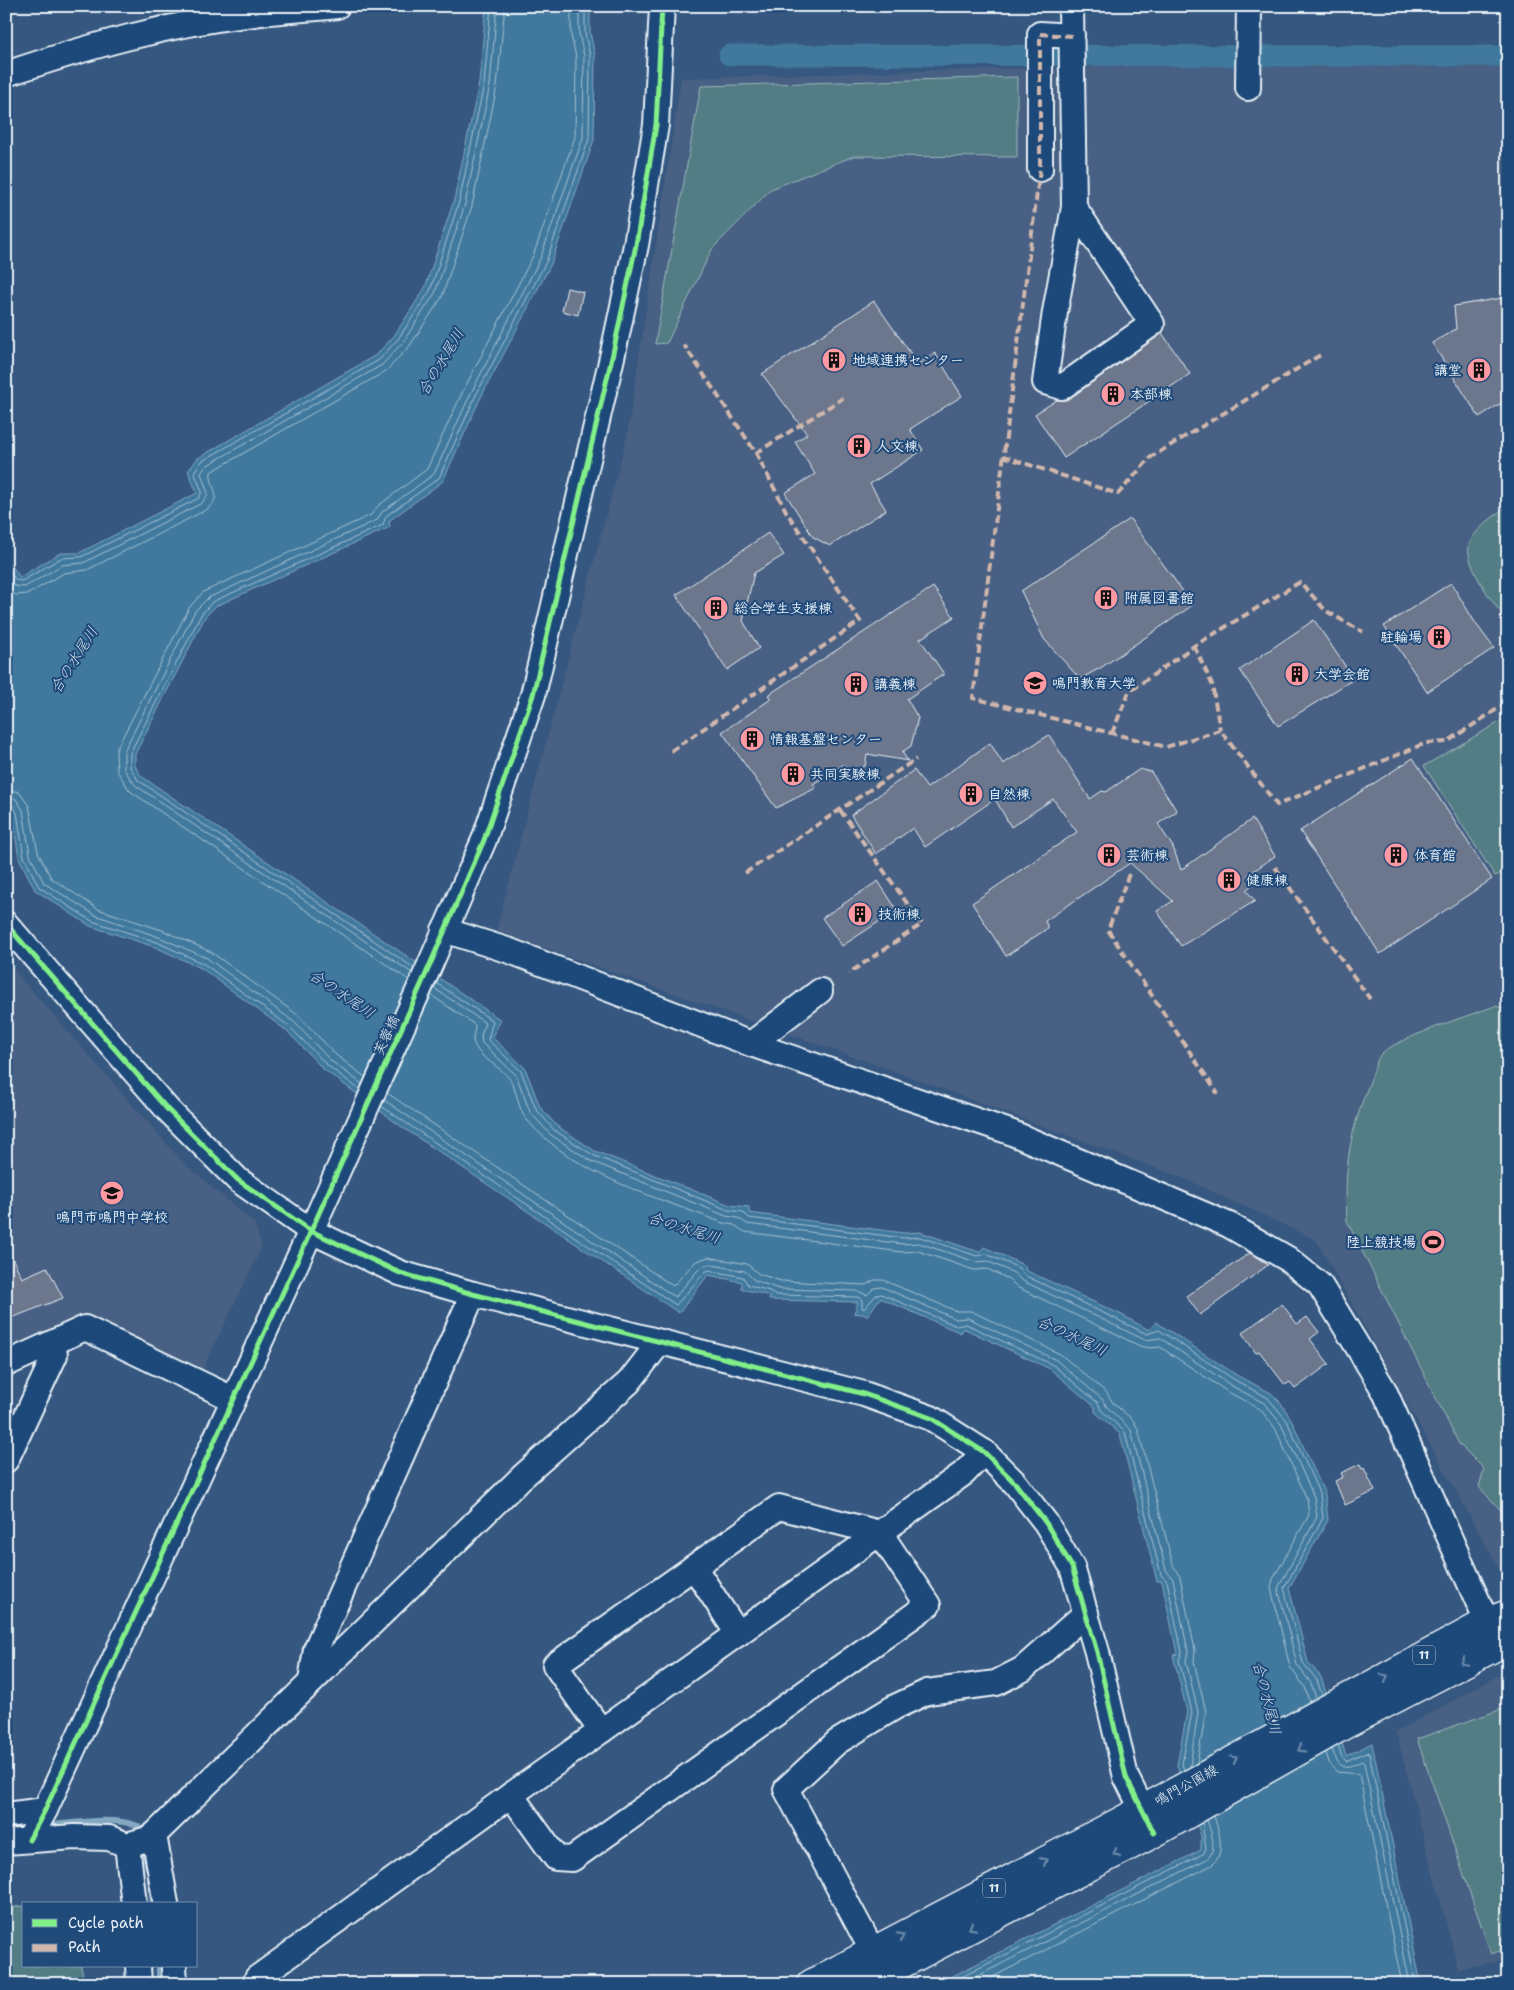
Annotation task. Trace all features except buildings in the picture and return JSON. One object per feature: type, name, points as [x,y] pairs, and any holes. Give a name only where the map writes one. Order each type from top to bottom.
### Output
[{"type":"main road","name":"鳴門公園線","points":[[811,1984],[874,1969],[1148,1821],[1190,1814],[1342,1712],[1497,1618]]},
{"type":"main road","name":"鳴門公園線","points":[[1148,1821],[1176,1790],[1342,1712],[1508,1640]]},
{"type":"street","points":[[6,74],[59,56],[149,32],[253,14],[338,6]]},
{"type":"street","name":"芙蓉橋","points":[[31,1828],[311,1230],[429,968],[484,840],[533,695],[636,245],[656,126],[662,6]]},
{"type":"street","points":[[1071,6],[1074,207],[1054,312],[1045,382],[1062,387],[1152,324],[1074,207]]},
{"type":"street","points":[[1248,18],[1248,82]]},
{"type":"street","points":[[1040,169],[1040,34],[1072,38]]},
{"type":"street","points":[[6,924],[168,1110],[238,1180],[311,1230],[400,1273],[473,1294],[864,1394],[931,1418],[984,1452],[1015,1483],[1046,1523],[1072,1567],[1086,1613],[1126,1777],[1148,1821]]},
{"type":"street","points":[[444,930],[510,951],[751,1044],[1010,1132],[1229,1225],[1288,1259],[1320,1284],[1384,1390],[1497,1618]]},
{"type":"street","points":[[751,1044],[820,991]]},
{"type":"street","points":[[311,1681],[316,1649],[473,1294]]},
{"type":"street","points":[[6,1364],[85,1328],[233,1398]]},
{"type":"street","points":[[134,1902],[142,1840],[311,1681],[522,1477],[628,1382],[660,1342]]},
{"type":"street","points":[[6,1460],[54,1355],[53,1343]]},
{"type":"street","points":[[258,1978],[511,1795],[964,1473],[984,1452]]},
{"type":"street","points":[[511,1795],[556,1858],[572,1860],[928,1605],[880,1533],[779,1508],[555,1665],[601,1731]]},
{"type":"street","points":[[694,1567],[738,1634]]},
{"type":"street","points":[[874,1969],[786,1789],[837,1742],[895,1707],[928,1692],[996,1683],[1022,1669],[1086,1613]]},
{"type":"street","points":[[6,1815],[31,1828],[74,1837],[142,1840]]},
{"type":"street","points":[[142,1840],[165,1902]]},
{"type":"street","points":[[138,1968],[139,1984]]},
{"type":"street","points":[[174,1968],[175,1984]]},
{"type":"shaded area","name":"鳴門教育大学","points":[[1508,54],[1508,1581],[1506,1581],[1316,1240],[1185,1179],[902,1074],[496,931],[627,436],[681,78]]},
{"type":"shaded area","name":"鳴門市鳴門中学校","points":[[6,961],[182,1161],[255,1224],[262,1247],[202,1371],[84,1316],[6,1351]]},
{"type":"shaded area","points":[[1508,1670],[1508,1960],[1458,1969],[1396,1732]]},
{"type":"green space","points":[[1017,77],[1017,157],[854,156],[771,189],[712,249],[667,343],[655,344],[701,86]]},
{"type":"green space","points":[[1508,505],[1508,621],[1480,582],[1470,559],[1469,548],[1471,540],[1478,530]]},
{"type":"green space","points":[[1508,717],[1508,871],[1495,876],[1424,766]]},
{"type":"green space","name":"陸上競技場","points":[[1495,1006],[1508,1009],[1508,1518],[1479,1487],[1484,1469],[1459,1444],[1347,1221],[1346,1201],[1347,1167],[1352,1135],[1380,1055],[1387,1049],[1416,1035]]},
{"type":"green space","points":[[1508,1707],[1508,1948],[1491,1954],[1417,1739]]},
{"type":"green space","points":[[22,1906],[22,1968],[81,1968],[85,1984],[6,1984],[6,1908]]},
{"type":"water","name":"合の水尾川","points":[[486,6],[590,6],[590,33],[595,55],[594,140],[551,264],[480,399],[443,481],[389,521],[390,527],[216,606],[205,617],[135,754],[135,766],[141,776],[501,1020],[492,1037],[525,1068],[540,1107],[557,1126],[595,1151],[730,1205],[749,1207],[749,1213],[904,1233],[920,1232],[979,1252],[984,1247],[1026,1266],[1025,1270],[1122,1315],[1149,1330],[1156,1322],[1238,1376],[1271,1393],[1281,1403],[1291,1419],[1325,1494],[1328,1520],[1289,1588],[1308,1662],[1321,1677],[1346,1756],[1372,1743],[1421,1984],[937,1984],[1201,1850],[1201,1836],[1177,1765],[1187,1712],[1173,1655],[1177,1654],[1162,1581],[1157,1581],[1120,1434],[1095,1412],[1095,1407],[1050,1369],[963,1328],[961,1333],[880,1298],[868,1315],[854,1313],[858,1302],[769,1300],[770,1296],[742,1289],[742,1282],[708,1275],[679,1313],[402,1127],[323,1069],[287,1031],[201,968],[155,947],[90,926],[35,890],[19,858],[12,814],[6,804],[6,558],[20,577],[60,553],[79,553],[197,493],[188,471],[198,458],[376,355],[394,336],[425,288],[454,200],[479,83]]},
{"type":"waterway","points":[[729,55],[1508,56]]},
{"type":"waterway","points":[[42,1826],[91,1821],[116,1821],[138,1826],[140,1837]]},
{"type":"waterway","points":[[6,1830],[30,1827]]},
{"type":"waterway","points":[[143,1846],[148,1868]]},
{"type":"waterway","points":[[150,1880],[153,1902]]},
{"type":"waterway","points":[[159,1968],[159,1984]]},
{"type":"marked path","points":[[1072,36],[1040,34],[1040,169],[973,698],[1166,747],[1220,730],[1277,805],[1426,743],[1447,742],[1508,702]]},
{"type":"marked path","points":[[671,751],[860,621],[787,513],[756,453],[684,345]]},
{"type":"marked path","points":[[1003,456],[1118,494],[1151,457],[1322,354]]},
{"type":"marked path","points":[[756,453],[843,398]]},
{"type":"marked path","points":[[1112,733],[1129,692],[1194,646],[1300,582],[1326,611],[1363,632]]},
{"type":"marked path","points":[[1194,646],[1212,684],[1220,730]]},
{"type":"marked path","points":[[745,873],[916,759]]},
{"type":"marked path","points":[[840,810],[922,924],[849,973]]},
{"type":"marked path","points":[[1275,867],[1370,999]]},
{"type":"marked path","points":[[1129,874],[1108,930],[1218,1094]]},
{"type":"cycle path","points":[[29,1840],[45,1810],[311,1231],[484,840],[533,695],[613,353],[636,245],[656,125],[662,6]]},
{"type":"cycle path","points":[[6,924],[168,1110],[238,1180],[311,1231],[400,1273],[473,1294],[864,1394],[931,1418],[984,1452],[1015,1483],[1046,1523],[1072,1567],[1097,1652],[1126,1777],[1154,1833]]},
{"type":"place","name":"地域連携センター","points":[[834,360]]},
{"type":"place","name":"講堂","points":[[1479,370]]},
{"type":"place","name":"本部棟","points":[[1113,394]]},
{"type":"place","name":"人文棟","points":[[859,446]]},
{"type":"place","name":"附属図書館","points":[[1106,598]]},
{"type":"place","name":"総合学生支援棟","points":[[716,608]]},
{"type":"place","name":"駐輪場","points":[[1439,637]]},
{"type":"place","name":"大学会館","points":[[1297,674]]},
{"type":"place","name":"鳴門教育大学","points":[[1035,683]]},
{"type":"place","name":"講義棟","points":[[856,684]]},
{"type":"place","name":"情報基盤センター","points":[[752,739]]},
{"type":"place","name":"共同実験棟","points":[[793,774]]},
{"type":"place","name":"自然棟","points":[[971,794]]},
{"type":"place","name":"芸術棟","points":[[1109,855]]},
{"type":"place","name":"体育館","points":[[1396,855]]},
{"type":"place","name":"健康棟","points":[[1229,880]]},
{"type":"place","name":"技術棟","points":[[860,914]]},
{"type":"place","name":"鳴門市鳴門中学校","points":[[112,1193]]},
{"type":"place","name":"陸上競技場","points":[[1433,1242]]}]
